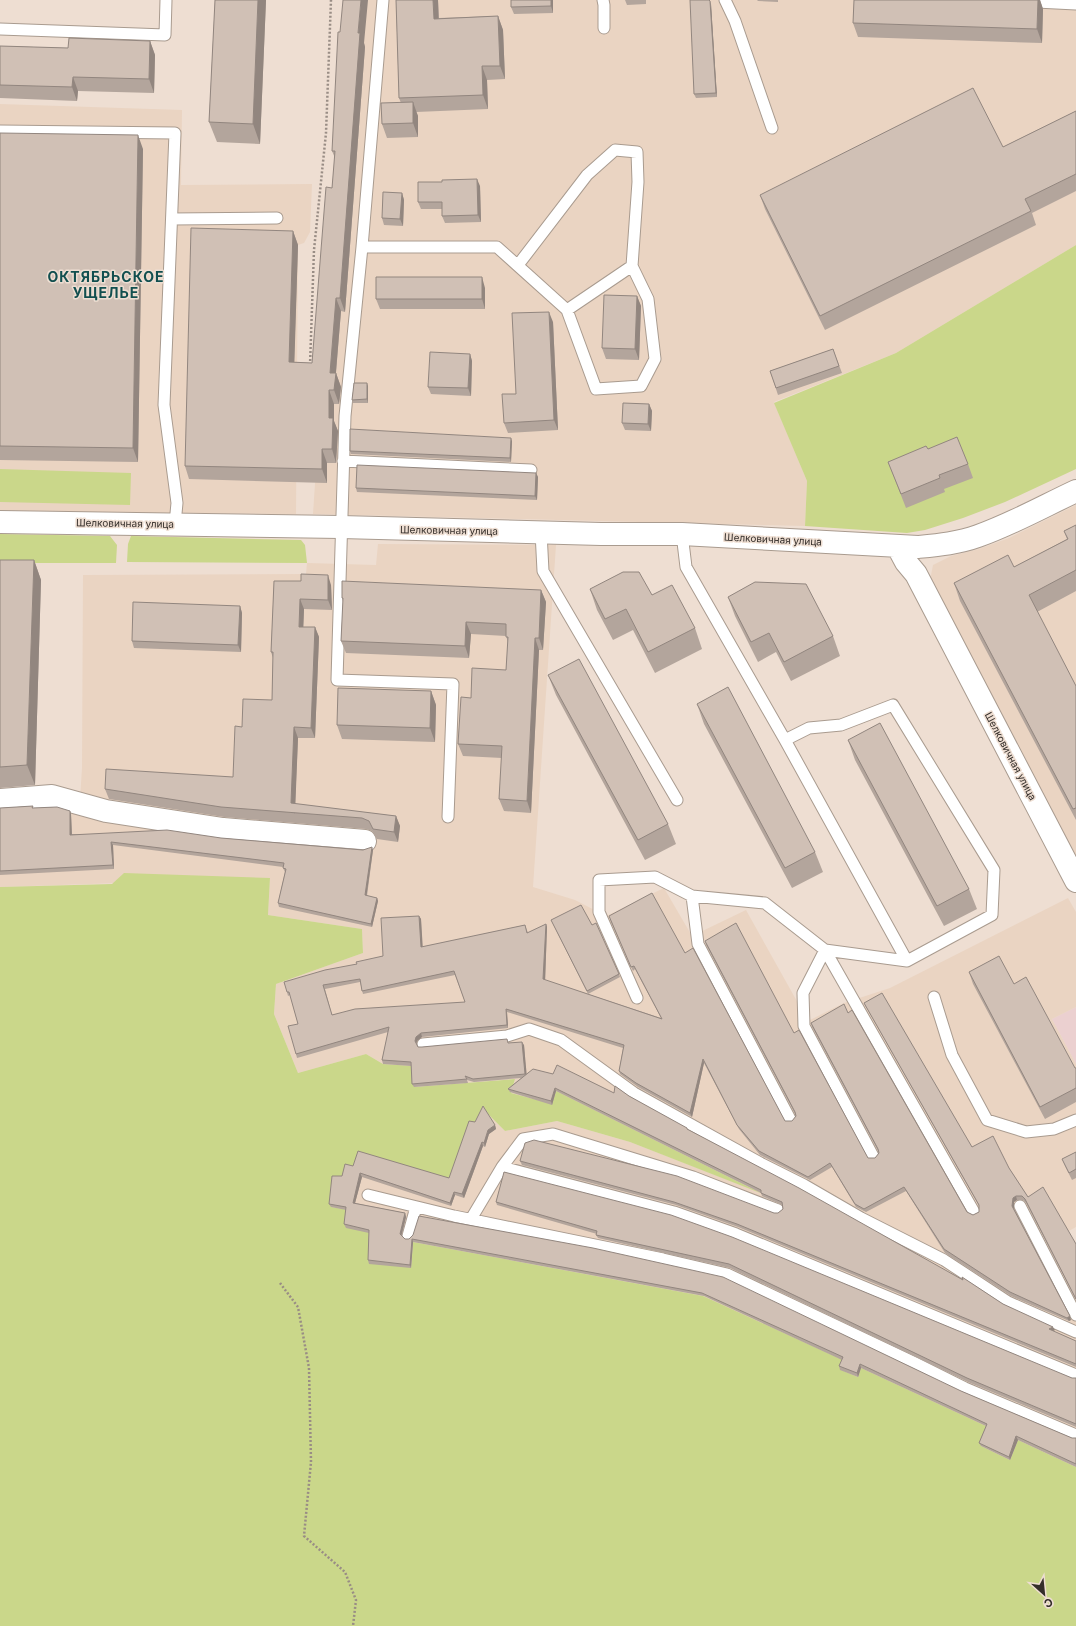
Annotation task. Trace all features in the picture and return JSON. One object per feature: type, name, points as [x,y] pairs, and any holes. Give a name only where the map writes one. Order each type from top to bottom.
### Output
[{"type":"street","name":"Шелковичная улица","points":[[0,522],[341,527],[601,534],[682,534],[918,548],[977,537],[1076,491]]},
{"type":"street","name":"Шелковичная улица","points":[[898,547],[906,562],[916,574],[1076,881]]},
{"type":"street","points":[[0,800],[52,796],[106,811],[223,829],[365,841]]},
{"type":"lane","points":[[0,29],[165,35],[166,0]]},
{"type":"lane","points":[[383,0],[362,247],[345,416],[337,680],[453,684],[448,817]]},
{"type":"lane","points":[[603,0],[604,28]]},
{"type":"lane","points":[[725,0],[735,21],[772,128]]},
{"type":"lane","points":[[998,0],[1076,4]]},
{"type":"lane","points":[[0,131],[175,133],[164,405],[177,503],[175,524]]},
{"type":"lane","points":[[362,247],[497,247],[567,310],[596,389],[641,386],[655,359],[648,299],[632,266],[638,182],[636,152],[615,150],[586,175],[518,265]]},
{"type":"lane","points":[[172,219],[277,218]]},
{"type":"lane","points":[[567,310],[632,266]]},
{"type":"lane","points":[[343,462],[531,470]]},
{"type":"lane","points":[[541,532],[543,571],[676,800]]},
{"type":"lane","points":[[682,534],[686,567],[785,740],[907,961]]},
{"type":"lane","points":[[785,740],[809,728],[841,725],[893,705],[994,870],[992,915],[907,961],[825,950]]},
{"type":"lane","points":[[637,998],[599,912],[599,880],[655,877],[692,896],[765,903],[825,950],[974,1212]]},
{"type":"lane","points":[[692,896],[698,944],[790,1120]]},
{"type":"lane","points":[[825,950],[803,993],[804,1026],[873,1156]]},
{"type":"lane","points":[[934,997],[952,1055],[987,1120],[1026,1132],[1054,1129],[1076,1120]]},
{"type":"lane","points":[[423,1044],[508,1036],[530,1029],[561,1040],[634,1093],[762,1164],[804,1185],[861,1218],[944,1260],[1008,1302],[1076,1332]]},
{"type":"lane","points":[[471,1219],[502,1167],[523,1139],[553,1134],[693,1176],[778,1210]]},
{"type":"lane","points":[[502,1167],[674,1212],[736,1234],[1076,1375]]},
{"type":"lane","points":[[368,1195],[416,1207],[727,1274],[965,1388],[1076,1435]]},
{"type":"lane","points":[[1020,1206],[1076,1315]]},
{"type":"lane","points":[[408,1236],[416,1207]]},
{"type":"path","points":[[310,369],[314,250],[326,133],[331,0]]},
{"type":"path","points":[[280,1283],[298,1307],[309,1368],[311,1462],[304,1536],[345,1572],[356,1600],[353,1626]]},
{"type":"shaded area","points":[[343,0],[1076,0],[1076,245],[896,353],[774,402],[807,481],[805,526],[313,514],[334,199]]},
{"type":"shaded area","points":[[0,104],[182,110],[181,185],[312,184],[310,232],[304,243],[298,245],[296,514],[0,512]]},
{"type":"shaded area","points":[[1076,505],[1076,861],[930,580],[933,565],[951,556],[979,549],[1009,538]]},
{"type":"shaded area","points":[[378,544],[556,545],[533,887],[575,900],[606,916],[664,888],[692,936],[746,910],[808,1021],[844,1003],[890,988],[1068,898],[1076,912],[1076,1007],[1052,1019],[1076,1064],[1076,1227],[1067,1232],[1076,1247],[1076,1467],[1018,1440],[1010,1460],[981,1446],[858,1377],[840,1370],[703,1296],[414,1242],[411,1268],[369,1264],[331,1207],[334,1179],[486,1112],[505,1131],[557,1121],[630,1142],[757,1191],[556,1092],[552,1105],[511,1093],[515,1079],[414,1087],[383,1064],[366,1054],[298,1073],[274,1014],[276,984],[363,953],[362,929],[268,915],[270,878],[0,887],[0,808],[80,800],[82,768],[83,575],[306,574],[307,563],[376,565]]},
{"type":"shaded area","points":[[1076,1007],[1076,1064],[1052,1019]]},
{"type":"green space","points":[[1076,245],[1076,469],[1005,502],[963,518],[925,530],[907,533],[805,526],[807,481],[774,403],[896,353]]},
{"type":"green space","points":[[0,469],[131,473],[130,505],[0,502]]},
{"type":"green space","points":[[0,534],[110,536],[117,545],[116,563],[0,563]]},
{"type":"green space","points":[[131,536],[301,540],[305,545],[307,563],[127,562],[128,544]]},
{"type":"green space","points":[[124,873],[270,878],[268,915],[362,929],[363,953],[276,984],[274,1014],[298,1073],[366,1054],[383,1064],[412,1066],[414,1087],[515,1079],[511,1093],[552,1104],[556,1091],[763,1194],[630,1142],[557,1121],[505,1131],[486,1112],[450,1182],[359,1154],[331,1207],[348,1210],[371,1233],[411,1268],[413,1242],[703,1296],[845,1361],[841,1370],[858,1377],[861,1368],[988,1427],[981,1446],[1010,1460],[1018,1440],[1076,1467],[1076,1626],[0,1626],[0,887],[112,884]]},
{"type":"building","points":[[215,0],[258,0],[253,124],[209,122]]},
{"type":"building","points":[[343,0],[361,0],[358,33],[360,33],[340,298],[336,298],[330,373],[336,373],[334,390],[329,390],[329,418],[333,418],[332,449],[322,449],[322,469],[185,466],[191,228],[293,231],[289,362],[312,363],[326,187],[332,188],[335,151],[332,151],[338,32],[340,32]]},
{"type":"building","points":[[396,0],[433,0],[434,19],[498,16],[500,66],[482,66],[483,95],[399,98]]},
{"type":"building","points":[[511,0],[551,0],[551,6],[511,7]]},
{"type":"building","points":[[690,0],[710,1],[716,93],[694,94]]},
{"type":"building","points":[[854,0],[1038,0],[1037,29],[853,23]]},
{"type":"building","points":[[69,38],[150,41],[149,79],[73,77],[72,87],[0,85],[0,46],[68,48]]},
{"type":"building","points":[[973,88],[1003,147],[1076,111],[1076,174],[1025,199],[1031,211],[820,316],[760,195]]},
{"type":"building","points":[[413,102],[413,123],[382,124],[381,103]]},
{"type":"building","points":[[0,133],[138,135],[133,448],[0,446]]},
{"type":"building","points":[[477,179],[478,215],[442,216],[442,202],[418,202],[418,182],[442,182],[442,180]]},
{"type":"building","points":[[383,192],[402,193],[400,219],[382,218]]},
{"type":"building","points":[[376,277],[482,277],[482,299],[376,299]]},
{"type":"building","points":[[604,295],[637,296],[635,349],[602,348]]},
{"type":"building","points":[[549,312],[554,420],[504,423],[502,394],[516,394],[512,313]]},
{"type":"building","points":[[833,349],[839,366],[776,388],[770,371]]},
{"type":"building","points":[[430,352],[470,354],[468,388],[428,387]]},
{"type":"building","points":[[354,383],[367,383],[367,399],[352,400]]},
{"type":"building","points":[[623,403],[649,404],[648,424],[622,423]]},
{"type":"building","points":[[350,429],[511,438],[510,458],[350,451]]},
{"type":"building","points":[[957,437],[968,464],[939,475],[940,478],[901,494],[888,462],[926,446],[928,449]]},
{"type":"building","points":[[357,465],[536,473],[535,496],[356,488]]},
{"type":"building","points":[[1076,525],[1076,570],[1029,595],[1076,686],[1076,808],[1073,809],[954,583],[1008,555],[1014,567],[1068,539],[1064,531]]},
{"type":"building","points":[[0,560],[34,560],[27,765],[0,767]]},
{"type":"building","points":[[623,572],[639,572],[652,595],[672,585],[695,628],[648,652],[626,609],[605,619],[590,589]]},
{"type":"building","points":[[301,574],[328,575],[328,600],[300,599],[299,627],[315,627],[311,728],[294,727],[291,803],[396,816],[394,832],[373,829],[369,821],[362,818],[221,807],[105,789],[106,769],[233,777],[235,726],[242,727],[243,699],[272,700],[273,652],[271,652],[274,581],[301,581]]},
{"type":"building","points":[[342,581],[541,590],[539,638],[535,638],[527,801],[499,799],[502,746],[458,744],[461,697],[471,698],[472,668],[506,670],[508,637],[506,637],[506,624],[466,622],[465,646],[341,641],[343,598]]},
{"type":"building","points":[[755,582],[806,584],[833,636],[784,662],[769,633],[751,642],[728,597]]},
{"type":"building","points":[[133,602],[240,606],[238,645],[132,641]]},
{"type":"building","points":[[579,659],[668,824],[638,840],[548,675]]},
{"type":"building","points":[[728,687],[815,852],[785,868],[697,704]]},
{"type":"building","points":[[338,688],[431,691],[430,728],[337,725]]},
{"type":"building","points":[[880,723],[969,889],[937,906],[848,740]]},
{"type":"building","points":[[33,806],[32,808],[57,807],[70,811],[70,835],[167,830],[221,838],[363,850],[372,847],[365,895],[377,898],[371,924],[278,903],[286,869],[283,868],[284,863],[111,842],[113,865],[0,871],[0,808]]},
{"type":"building","points":[[652,893],[685,953],[693,948],[785,1121],[792,1121],[796,1116],[795,1112],[705,941],[736,923],[794,1033],[799,1030],[868,1158],[875,1158],[879,1153],[878,1149],[811,1023],[844,1004],[848,1013],[852,1010],[967,1212],[973,1215],[979,1212],[979,1205],[864,1003],[882,993],[972,1147],[993,1136],[1009,1168],[1028,1197],[1043,1187],[1076,1244],[1076,1299],[1025,1199],[1022,1196],[1016,1196],[1013,1198],[1012,1206],[1070,1316],[1067,1318],[1010,1292],[944,1249],[904,1187],[864,1209],[855,1204],[830,1163],[808,1177],[759,1151],[737,1125],[703,1059],[690,1113],[636,1083],[619,1071],[624,1045],[506,1009],[507,1025],[421,1033],[416,1037],[415,1041],[418,1047],[507,1039],[508,1043],[522,1042],[525,1074],[473,1079],[465,1076],[467,1079],[412,1084],[411,1062],[382,1060],[389,1027],[296,1054],[288,1026],[298,1024],[289,992],[287,992],[284,982],[383,956],[381,918],[419,916],[421,947],[525,925],[527,933],[546,924],[543,979],[662,1019],[634,966],[631,967],[609,916]],"holes":[[[454,971],[465,1002],[355,1009],[332,1015],[323,985],[360,979],[362,991]]]},
{"type":"building","points":[[581,905],[592,925],[596,923],[619,974],[587,991],[551,920]]},
{"type":"building","points":[[999,956],[1014,984],[1026,977],[1076,1068],[1076,1088],[1040,1107],[969,972]]},
{"type":"building","points":[[557,1065],[614,1093],[615,1086],[629,1096],[687,1129],[799,1188],[963,1280],[962,1277],[1003,1304],[1053,1327],[1049,1329],[1076,1341],[1076,1364],[737,1224],[674,1202],[520,1161],[525,1143],[534,1140],[677,1176],[774,1213],[778,1213],[783,1209],[782,1202],[761,1193],[761,1190],[555,1088],[551,1101],[508,1089],[533,1069],[553,1074]]},
{"type":"building","points":[[483,1106],[495,1125],[488,1130],[484,1143],[482,1142],[462,1194],[454,1192],[450,1203],[360,1173],[353,1203],[405,1213],[400,1234],[405,1239],[409,1239],[413,1235],[419,1216],[593,1248],[723,1277],[961,1391],[1072,1438],[1076,1438],[1076,1464],[1016,1436],[1009,1457],[979,1443],[987,1424],[860,1364],[857,1373],[839,1366],[843,1357],[702,1293],[412,1239],[410,1265],[368,1260],[369,1230],[344,1224],[346,1207],[329,1204],[332,1176],[342,1176],[345,1164],[353,1166],[358,1151],[449,1178],[469,1121],[475,1122]]},
{"type":"building","points":[[1076,1152],[1076,1169],[1069,1173],[1062,1159]]},
{"type":"building","points":[[504,1172],[671,1215],[732,1237],[1072,1378],[1076,1378],[1076,1424],[967,1378],[729,1264],[596,1235],[597,1231],[496,1202]]},
{"type":"district","name":"ОКТЯБРЬСКОЕ УЩЕЛЬЕ","points":[[106,286]]}]
